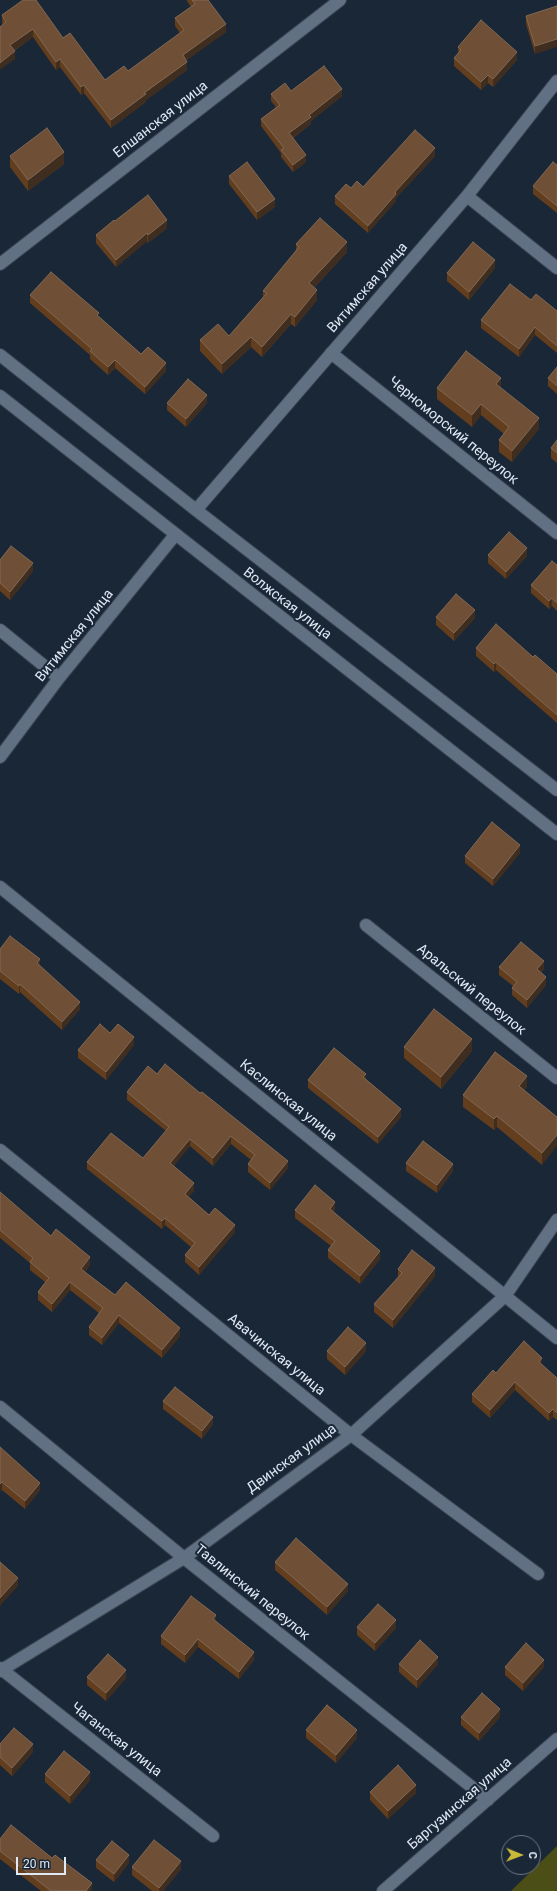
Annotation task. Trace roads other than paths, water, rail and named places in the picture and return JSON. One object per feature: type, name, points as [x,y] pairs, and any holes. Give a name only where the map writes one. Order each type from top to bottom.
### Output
[{"type":"street","name":"Елшанская улица","points":[[0,264],[340,0]]},
{"type":"street","name":"Витимская улица","points":[[196,510],[467,196],[557,81]]},
{"type":"street","points":[[467,196],[557,268]]},
{"type":"street","name":"Черноморский переулок","points":[[331,353],[557,533]]},
{"type":"street","name":"Волжская улица","points":[[0,355],[196,510],[557,790]]},
{"type":"street","name":"Волжская улица","points":[[0,396],[557,834]]},
{"type":"street","name":"Витимская улица","points":[[0,757],[59,678],[175,535]]},
{"type":"street","points":[[0,630],[59,678]]},
{"type":"street","name":"Каслинская улица","points":[[0,887],[557,1338]]},
{"type":"street","name":"Аральский переулок","points":[[366,925],[557,1078]]},
{"type":"street","name":"Авачинская улица","points":[[0,1150],[351,1435],[538,1574]]},
{"type":"street","name":"Двинская улица","points":[[0,1669],[184,1558],[351,1435],[505,1296],[557,1220]]},
{"type":"street","name":"Тавлинский переулок","points":[[0,1407],[184,1558],[488,1800]]},
{"type":"street","name":"Чаганская улица","points":[[0,1669],[213,1836]]},
{"type":"street","name":"Баргузинская улица","points":[[384,1891],[557,1739]]}]
